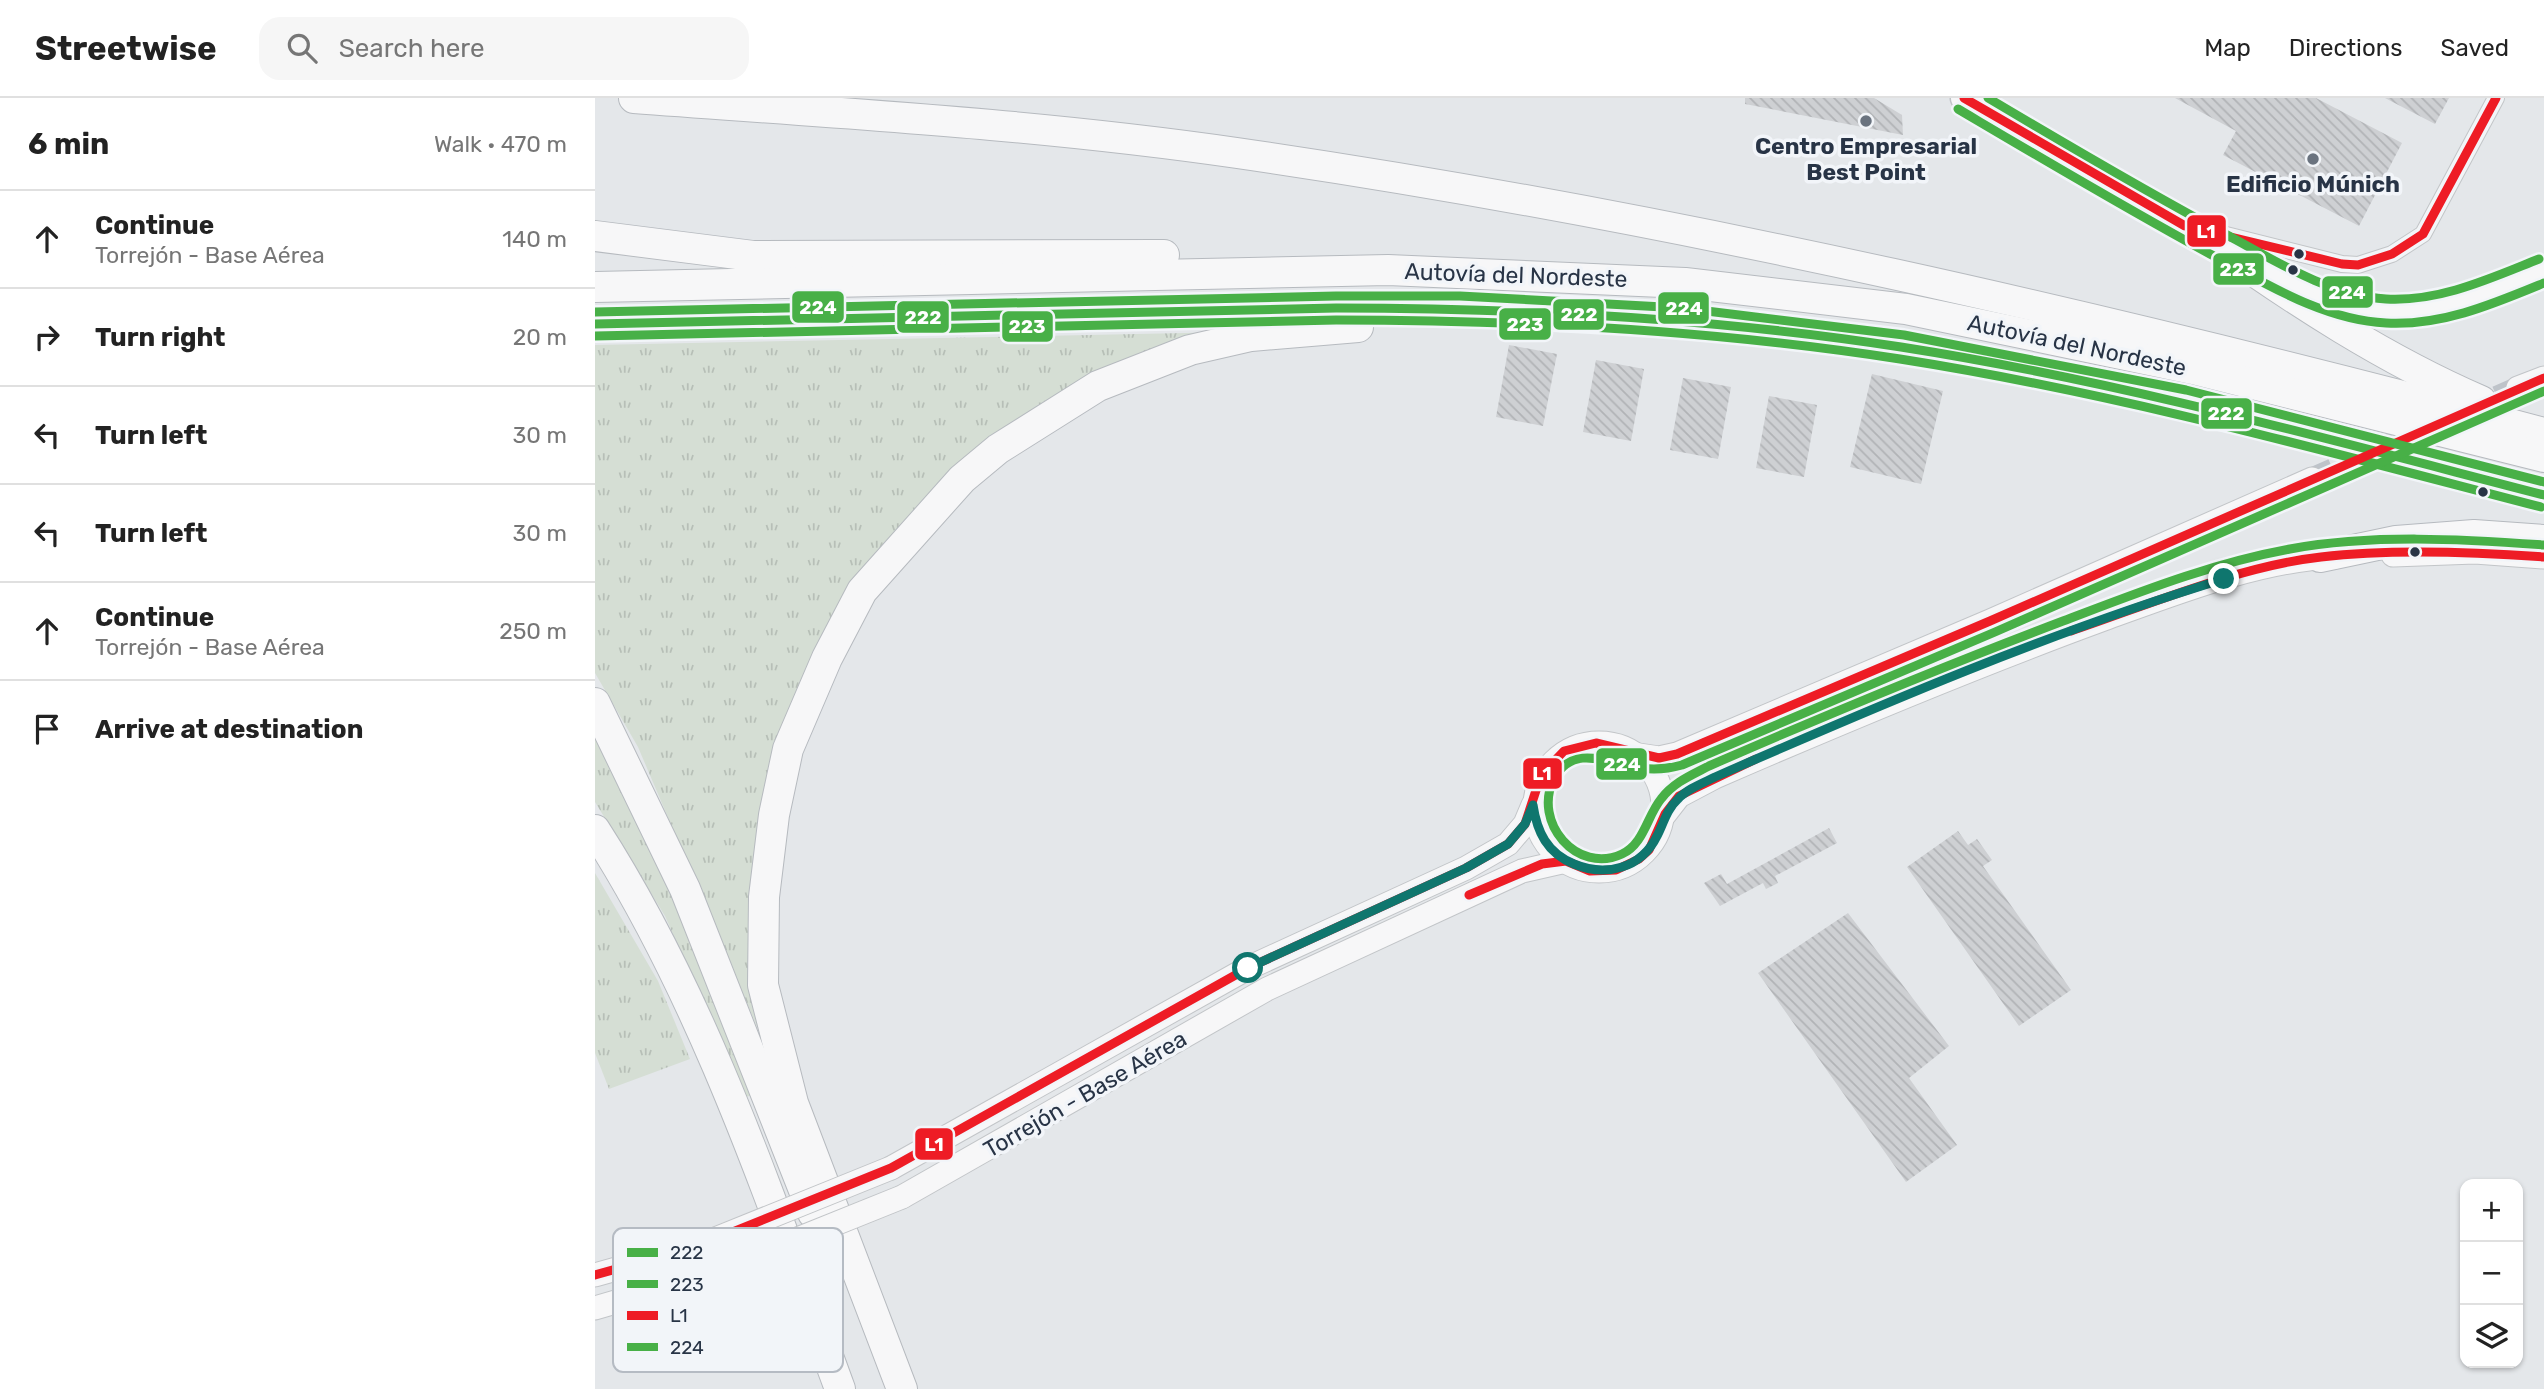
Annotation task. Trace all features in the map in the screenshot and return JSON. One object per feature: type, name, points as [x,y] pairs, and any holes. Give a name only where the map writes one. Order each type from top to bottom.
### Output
[{"type":"highway","points":[[634,98],[1010,125],[1234,153],[1484,192],[1689,229],[2176,338],[2544,433]]},
{"type":"highway","points":[[595,236],[753,256],[1248,255],[1388,270]]},
{"type":"highway","points":[[2211,241],[2273,285],[2444,385],[2544,425]]},
{"type":"highway","name":"Autovía del Nordeste","points":[[595,287],[1388,270],[1685,283],[1906,309],[2193,369],[2544,457]]},
{"type":"highway","name":"Autovía del Nordeste","points":[[595,324],[1336,308],[1459,308],[1681,320],[1902,347],[2184,402],[2544,495]]},
{"type":"highway","points":[[841,1228],[793,1103],[763,985],[764,897],[774,815],[788,749],[827,659],[862,591],[962,479],[999,449],[1098,386],[1190,350],[1251,336],[1335,327],[1681,320]]},
{"type":"highway","points":[[2320,557],[2396,541],[2474,535],[2544,540]]},
{"type":"highway","points":[[595,704],[685,889],[819,1228]]},
{"type":"highway","points":[[595,830],[662,945],[719,1071],[779,1228]]},
{"type":"highway","points":[[843,1234],[902,1389]]},
{"type":"highway","points":[[843,1288],[883,1389]]},
{"type":"highway","points":[[834,1372],[840,1389]]},
{"type":"main road","points":[[1964,98],[2015,130],[2211,241],[2332,300],[2385,311],[2418,311],[2449,304],[2544,270]]},
{"type":"main road","points":[[2518,388],[2544,378]]},
{"type":"main road","points":[[2312,479],[1990,621],[1677,754],[1659,758],[1632,754],[1596,743],[1564,751],[1541,775],[1533,805],[1541,838],[1566,861],[1590,871],[1616,870],[1639,859],[1649,850],[1665,814],[1679,796],[1715,777],[1985,663],[2169,596],[2224,579],[2320,557],[2475,552],[2544,557]]},
{"type":"main road","points":[[1632,754],[1650,770],[1660,785],[1665,814]]},
{"type":"main road","name":"Torrejón - Base Aérea","points":[[743,1228],[891,1168],[1248,968],[1466,868],[1508,844],[1525,824],[1533,805]]},
{"type":"main road","name":"Torrejón - Base Aérea","points":[[825,1228],[902,1197],[1267,989],[1523,871],[1566,861]]},
{"type":"main road","name":"Torrejón - Base Aérea","points":[[595,1275],[613,1270]]},
{"type":"main road","name":"Torrejón - Base Aérea","points":[[595,1308],[613,1303]]},
{"type":"street","points":[[1986,98],[2015,130]]},
{"type":"street","points":[[2185,226],[2342,264],[2358,264],[2392,254],[2423,233],[2495,98]]},
{"type":"green space","points":[[1233,332],[1005,429],[937,485],[871,558],[820,641],[752,964],[758,1029],[638,747],[595,673],[595,345]]},
{"type":"green space","points":[[595,738],[657,860],[754,1095],[745,1097],[665,916],[595,802]]},
{"type":"green space","points":[[595,873],[658,981],[690,1059],[609,1089],[595,1053]]},
{"type":"building","name":"Centro Empresarial Best Point","points":[[1745,98],[1874,98],[1902,115],[1903,135],[1745,104]]},
{"type":"building","name":"Edificio Múnich","points":[[2175,98],[2316,98],[2402,143],[2359,226],[2223,155],[2236,131]]},
{"type":"building","points":[[2385,98],[2449,98],[2435,124]]},
{"type":"building","points":[[1509,345],[1557,354],[1543,426],[1496,417]]},
{"type":"building","points":[[1596,360],[1644,369],[1631,441],[1583,432]]},
{"type":"building","points":[[1872,374],[1943,391],[1921,484],[1850,467]]},
{"type":"building","points":[[1683,378],[1731,387],[1718,459],[1670,450]]},
{"type":"building","points":[[1769,396],[1817,405],[1804,477],[1756,468]]},
{"type":"building","points":[[1829,828],[1837,843],[1775,876],[1778,883],[1766,889],[1763,883],[1720,906],[1704,883],[1721,874],[1727,884]]},
{"type":"building","points":[[1958,831],[1968,845],[1977,839],[1992,860],[1983,866],[2071,990],[2019,1026],[1907,867]]},
{"type":"building","points":[[1848,913],[1949,1046],[1909,1078],[1957,1145],[1906,1182],[1758,973]]},
{"type":"tunnel","points":[[2466,411],[2518,388]]},
{"type":"tunnel","points":[[2312,479],[2435,425]]},
{"type":"transit line","name":"L1","points":[[1964,98],[2185,226],[2342,264],[2358,265],[2392,254],[2423,234],[2496,98]]},
{"type":"transit line","name":"224","points":[[1988,98],[2266,256],[2304,276],[2344,291],[2386,299],[2426,297],[2465,287],[2539,259]]},
{"type":"transit line","name":"223","points":[[1958,109],[2252,277],[2295,298],[2340,315],[2386,323],[2427,321],[2486,306],[2544,283]]},
{"type":"transit line","name":"224","points":[[595,312],[1336,296],[1460,296],[1682,308],[1904,335],[2186,390],[2544,482]]},
{"type":"transit line","name":"222","points":[[595,324],[1336,308],[1478,310],[1690,322],[1901,347],[2063,377],[2224,413],[2544,495]]},
{"type":"transit line","name":"223","points":[[595,336],[1336,320],[1477,322],[1689,334],[1900,359],[2062,389],[2222,425],[2541,507]]},
{"type":"transit line","name":"L1","points":[[743,1228],[891,1168],[1248,968],[1466,868],[1508,844],[1525,824],[1541,775],[1564,751],[1596,743],[1659,758],[1677,754],[1990,621],[2544,378]]},
{"type":"transit line","name":"224","points":[[2544,391],[1995,632],[1682,765],[1651,769],[1593,758],[1571,761],[1554,779],[1549,795],[1549,812],[1554,827],[1575,851],[1589,857],[1605,859],[1622,854],[1635,844],[1666,793],[1683,779],[1709,766],[2018,638],[2232,562],[2290,549],[2353,541],[2449,540],[2544,545]]},
{"type":"transit line","name":"L1","points":[[2071,631],[2227,578],[2321,557],[2403,552],[2544,557]]},
{"type":"transit line","name":"L1","points":[[1469,895],[1542,864],[1566,861],[1590,871],[1616,870],[1639,859],[1649,850],[1665,814],[1679,796],[1756,759]]},
{"type":"transit line","name":"L1","points":[[595,1275],[613,1270]]},
{"type":"place","name":"Centro Empresarial Best Point","points":[[1866,121]]},
{"type":"place","name":"Edificio Múnich","points":[[2313,159]]},
{"type":"route","points":[[1248,968],[1466,868],[1508,844],[1525,824],[1533,805],[1541,838],[1566,861],[1590,871],[1616,870],[1639,859],[1649,850],[1661,829],[1665,814],[1679,796],[1715,777],[1985,663],[2169,596],[2224,579]]}]
